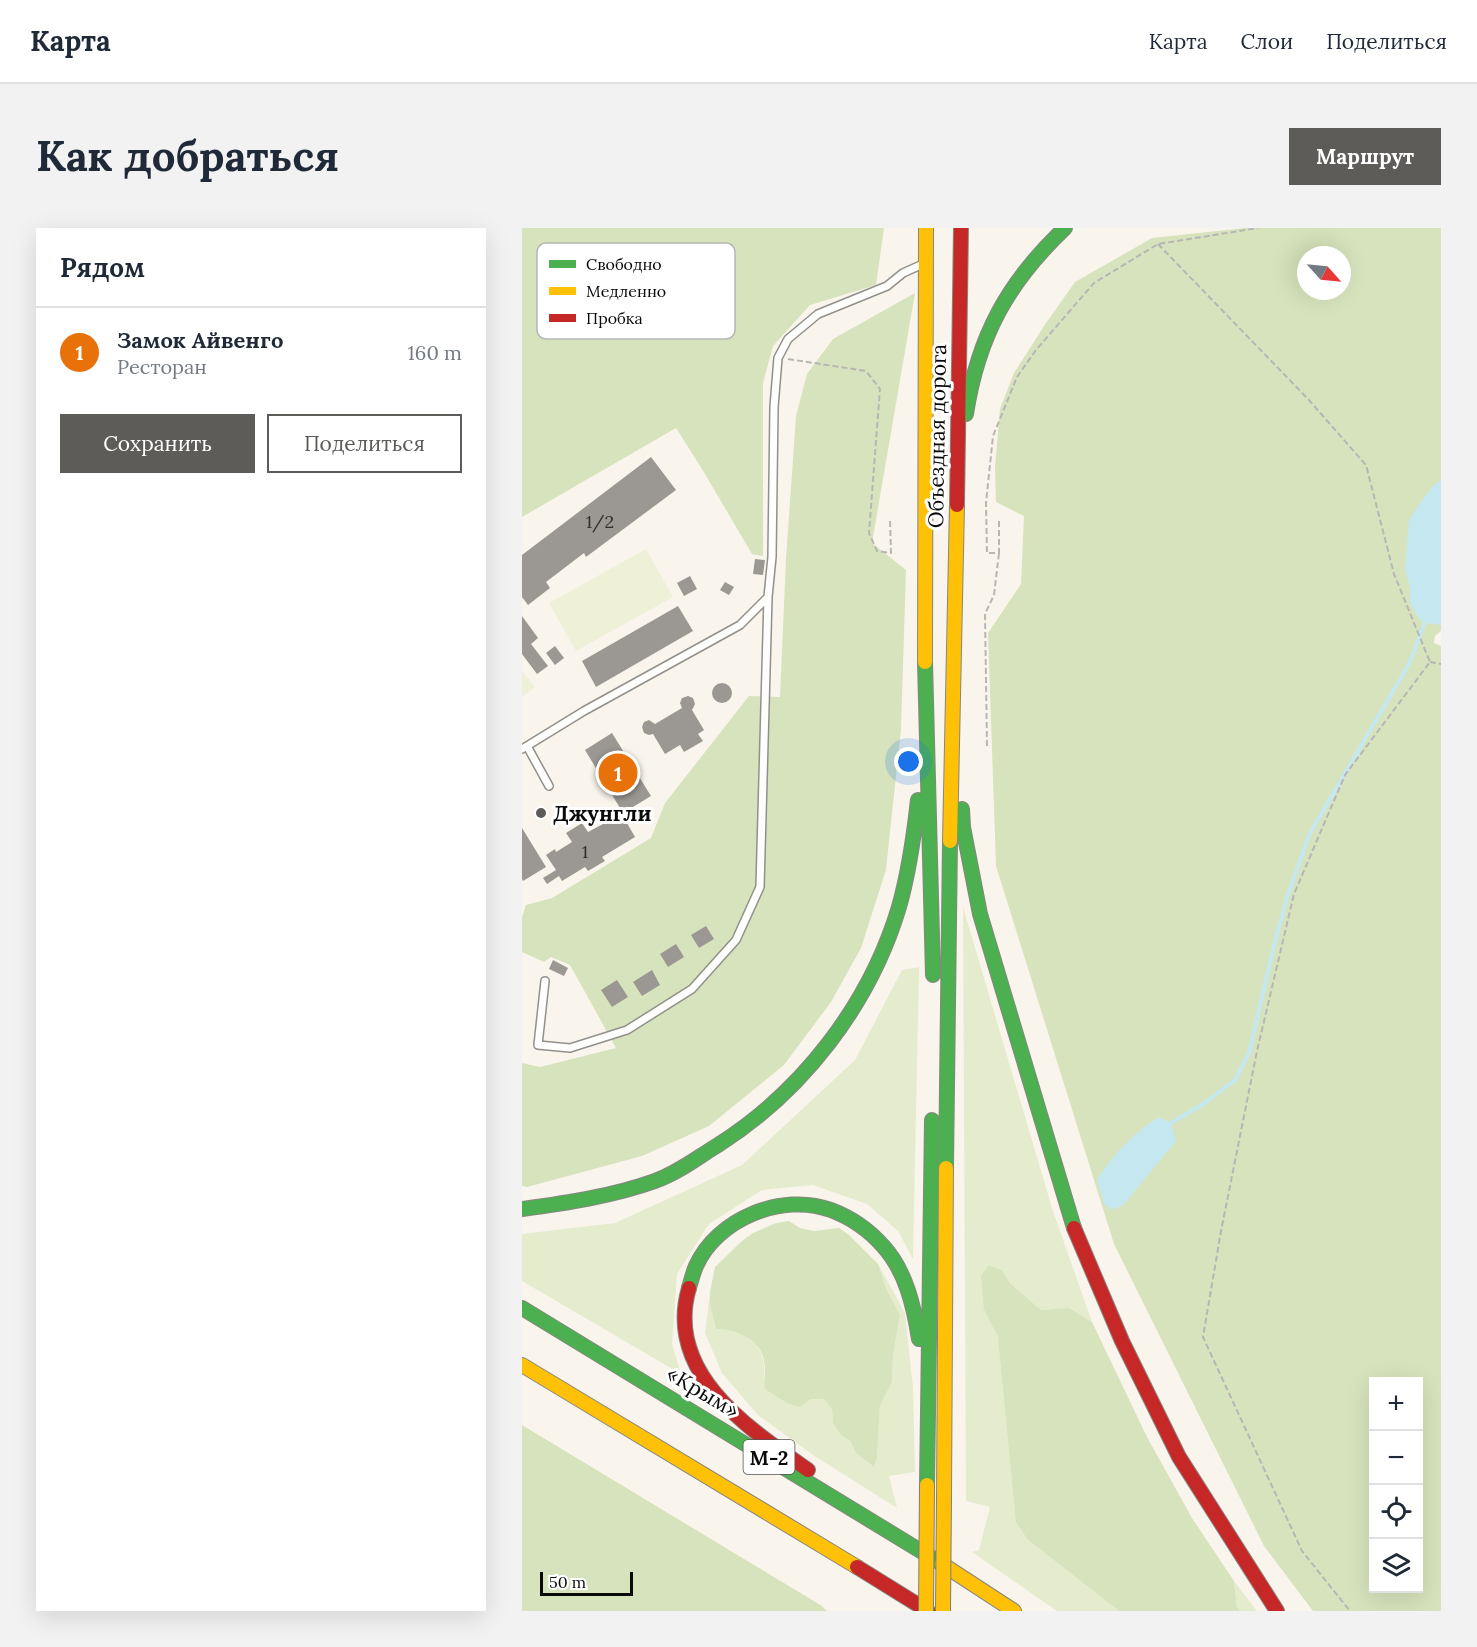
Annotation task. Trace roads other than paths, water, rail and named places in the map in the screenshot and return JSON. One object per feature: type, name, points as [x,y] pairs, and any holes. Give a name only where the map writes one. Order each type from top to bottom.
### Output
[{"type":"main road","name":"Объездная дорога","points":[[925,643],[926,228]]},
{"type":"main road","name":"Объездная дорога","points":[[955,644],[961,228]]},
{"type":"main road","points":[[957,518],[968,394],[978,356],[992,322],[1015,282],[1044,246],[1065,228]]},
{"type":"main road","points":[[925,643],[933,986]]},
{"type":"main road","points":[[522,1209],[579,1202],[657,1180],[726,1143],[784,1096],[850,1017],[891,935],[908,874],[918,811],[925,643]]},
{"type":"main road","points":[[943,1611],[947,963],[955,644]]},
{"type":"main road","points":[[955,644],[963,827],[980,914],[1077,1237],[1122,1341],[1179,1456],[1277,1611]]},
{"type":"main road","points":[[927,1611],[932,1106]]},
{"type":"main road","points":[[911,1544],[748,1427],[718,1398],[700,1372],[688,1343],[684,1316],[688,1285],[700,1259],[716,1236],[745,1215],[777,1205],[807,1203],[835,1211],[862,1226],[883,1245],[900,1270],[914,1305],[929,1404]]},
{"type":"main road","name":"«Крым»","points":[[522,1308],[911,1544],[1014,1611]]},
{"type":"main road","name":"М-2","points":[[522,1365],[752,1502],[927,1611]]},
{"type":"lane","points":[[545,981],[538,1045],[570,1048],[627,1030],[692,989],[736,940],[760,887],[768,597],[772,558],[774,407],[778,358],[788,339],[818,314],[887,286],[903,273],[925,263]]},
{"type":"lane","points":[[549,786],[525,747],[584,711],[740,625],[768,597]]},
{"type":"water","points":[[1441,480],[1441,625],[1422,622],[1417,616],[1410,603],[1410,588],[1405,568],[1409,520],[1434,485]]},
{"type":"water","points":[[1159,1117],[1171,1123],[1176,1141],[1124,1204],[1113,1210],[1104,1204],[1097,1179],[1125,1145]]},
{"type":"waterway","points":[[1171,1123],[1205,1103],[1235,1080],[1249,1053],[1274,945],[1287,898],[1309,835],[1410,662],[1425,622]]},
{"type":"place","name":"Замок Айвенго","points":[[618,773]]},
{"type":"place","name":"Джунгли","points":[[541,813]]}]
